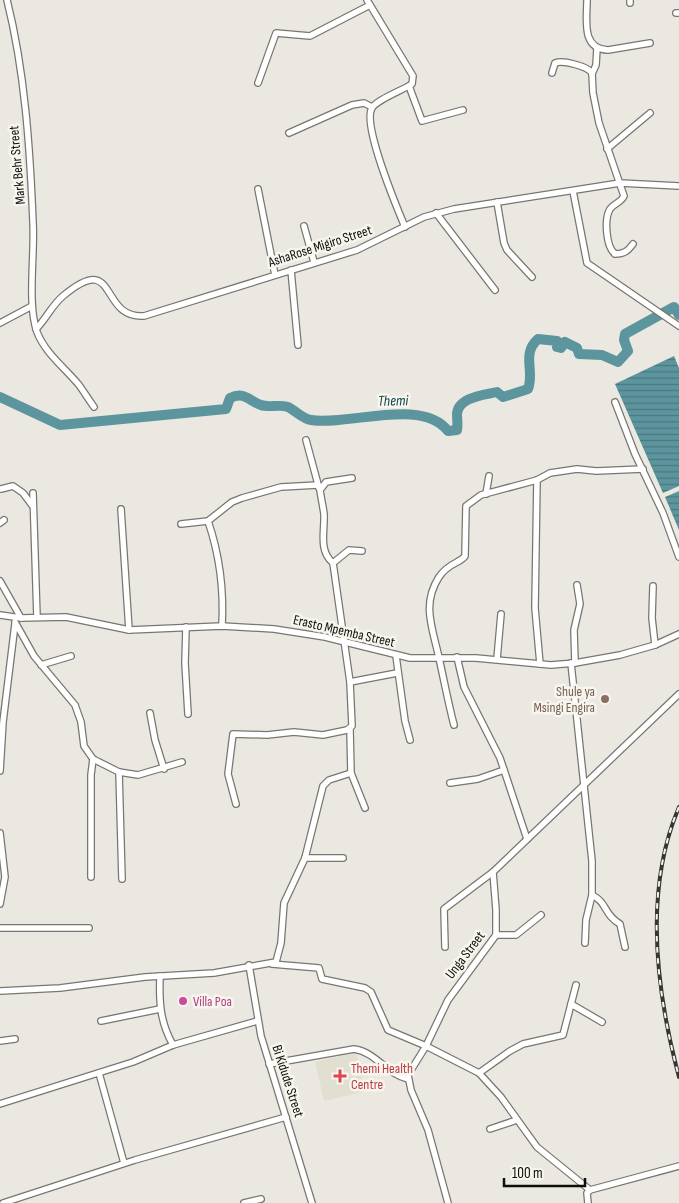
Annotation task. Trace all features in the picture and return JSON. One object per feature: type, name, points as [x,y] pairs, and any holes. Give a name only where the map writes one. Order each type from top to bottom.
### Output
[{"type":"street","name":"Mark Behr Street","points":[[7,0],[19,60],[32,184],[34,254],[32,306],[36,329],[47,350],[80,386],[94,407]]},
{"type":"street","points":[[587,0],[588,38],[592,45],[608,50],[650,43]]},
{"type":"street","points":[[258,83],[276,33],[310,36],[368,2],[411,71],[414,81],[372,107]]},
{"type":"street","points":[[592,74],[596,65],[597,48]]},
{"type":"street","points":[[552,73],[555,63],[560,62],[588,68],[592,74],[595,106],[607,149],[624,196],[609,212],[607,227],[611,250],[616,254],[626,252],[632,244]]},
{"type":"street","points":[[408,86],[422,121],[463,110]]},
{"type":"street","points":[[289,133],[352,105],[364,103],[372,107]]},
{"type":"street","points":[[372,107],[371,122],[379,158],[390,193],[405,227]]},
{"type":"street","points":[[607,149],[650,113]]},
{"type":"street","name":"AshaRose Migiro Street","points":[[36,329],[61,298],[83,282],[92,279],[100,281],[124,314],[132,317],[164,312],[314,262],[357,250],[436,213],[620,183],[679,186]]},
{"type":"street","points":[[258,189],[275,275]]},
{"type":"street","points":[[573,191],[587,263],[679,326]]},
{"type":"street","points":[[497,202],[504,243],[507,250],[532,277]]},
{"type":"street","points":[[436,213],[495,290]]},
{"type":"street","points":[[304,226],[314,262]]},
{"type":"street","points":[[291,270],[298,344]]},
{"type":"street","points":[[0,323],[32,306]]},
{"type":"street","points":[[615,402],[635,454],[664,513],[679,557]]},
{"type":"street","points":[[306,440],[324,513],[324,550],[328,559],[333,563],[350,682],[352,720],[350,729],[351,774],[364,808]]},
{"type":"street","points":[[454,725],[444,689],[430,622],[431,596],[439,578],[448,566],[465,556],[466,506],[486,494],[537,480],[550,473],[569,470],[643,470]]},
{"type":"street","points":[[486,494],[489,476]]},
{"type":"street","points":[[181,524],[208,521],[232,502],[242,498],[281,488],[319,487],[326,482],[352,478]]},
{"type":"street","points":[[537,480],[535,608],[540,664]]},
{"type":"street","points":[[1,489],[13,486],[24,493],[32,505]]},
{"type":"street","points":[[33,493],[37,618]]},
{"type":"street","points":[[121,509],[129,630]]},
{"type":"street","points":[[208,521],[216,546],[221,575],[222,626]]},
{"type":"street","points":[[333,563],[349,550],[362,551]]},
{"type":"street","points":[[0,581],[17,619],[21,636],[41,665],[75,706],[81,722],[84,746],[93,759],[119,772],[138,776],[182,762]]},
{"type":"street","points":[[577,585],[580,604],[574,630],[573,664],[592,861],[592,895],[586,920],[585,943]]},
{"type":"street","points":[[653,586],[652,618],[655,644]]},
{"type":"street","points":[[497,659],[501,614]]},
{"type":"street","name":"Erasto Mpemba Street","points":[[0,615],[17,619],[73,618],[109,628],[129,630],[222,626],[297,632],[396,656],[497,659],[540,664],[573,664],[610,657],[655,644],[679,634]]},
{"type":"street","points":[[0,770],[3,717],[17,619]]},
{"type":"street","points":[[186,627],[185,663],[188,714]]},
{"type":"street","points":[[41,665],[71,656]]},
{"type":"street","points":[[396,656],[397,673],[410,740]]},
{"type":"street","points":[[457,657],[470,703],[487,732],[504,770],[527,839]]},
{"type":"street","points":[[350,682],[397,673]]},
{"type":"street","points":[[445,948],[444,909],[453,904],[492,872],[679,694]]},
{"type":"street","points":[[150,713],[155,740],[164,769]]},
{"type":"street","points":[[236,804],[228,774],[233,734],[267,735],[294,732],[323,735],[350,729]]},
{"type":"street","points":[[91,877],[91,775],[93,759]]},
{"type":"street","points":[[450,783],[478,779],[504,770]]},
{"type":"street","points":[[119,772],[122,878]]},
{"type":"street","points":[[270,963],[278,959],[284,903],[305,858],[325,782],[351,774]]},
{"type":"street","points":[[0,833],[5,877],[0,904]]},
{"type":"street","points":[[305,858],[343,858]]},
{"type":"street","name":"Unga Street","points":[[408,1079],[409,1071],[426,1046],[448,1000],[496,935],[497,916],[492,872]]},
{"type":"street","points":[[592,895],[601,900],[610,918],[620,924],[625,947]]},
{"type":"street","points":[[496,935],[516,935],[541,915]]},
{"type":"street","points":[[0,928],[89,928]]},
{"type":"street","points":[[0,991],[60,988],[160,976],[214,973],[249,965],[270,963],[319,968],[322,979],[365,988],[375,998],[388,1030],[426,1046],[479,1073],[501,1097],[537,1147],[590,1190]]},
{"type":"street","name":"Bi Kidude Street","points":[[249,965],[257,1022],[312,1203]]},
{"type":"street","points":[[160,976],[160,1009],[167,1034],[173,1045]]},
{"type":"street","points":[[479,1073],[523,1044],[563,1035],[576,985]]},
{"type":"street","points":[[570,1004],[602,1022]]},
{"type":"street","points":[[101,1021],[160,1009]]},
{"type":"street","points":[[0,1104],[99,1073],[173,1045],[257,1022]]},
{"type":"street","points":[[0,1041],[15,1039]]},
{"type":"street","points":[[270,1064],[354,1049],[364,1051],[390,1073],[408,1079],[428,1130],[448,1203]]},
{"type":"street","points":[[99,1073],[124,1163]]},
{"type":"street","points":[[4,1203],[124,1163],[286,1117]]},
{"type":"street","points":[[490,1129],[517,1120]]},
{"type":"street","points":[[588,1203],[587,1193],[590,1190],[679,1166]]},
{"type":"street","points":[[244,1203],[261,1199]]},
{"type":"shaded area","name":"Themi Health Centre","points":[[356,1052],[365,1091],[324,1101],[315,1062]]},
{"type":"water","points":[[674,356],[679,368],[679,486],[663,493],[615,384]]},
{"type":"water","points":[[679,491],[679,530],[665,497]]},
{"type":"waterway","name":"Themi","points":[[0,397],[60,425],[226,409],[230,398],[243,396],[264,406],[288,407],[311,420],[327,421],[403,414],[421,416],[436,421],[448,431],[457,430],[458,408],[467,400],[497,392],[503,397],[528,389],[530,382],[530,351],[538,339],[557,341],[557,347],[561,348],[565,342],[577,348],[579,354],[602,355],[618,362],[628,351],[624,340],[625,334],[674,307],[679,315]]},
{"type":"railway","points":[[679,807],[668,839],[657,907],[659,976],[664,1010],[679,1077]]},
{"type":"place","name":"Shule ya Msingi Engira","points":[[605,699]]},
{"type":"place","name":"Villa Poa","points":[[183,1001]]},
{"type":"place","name":"Themi Health Centre","points":[[340,1076]]}]
